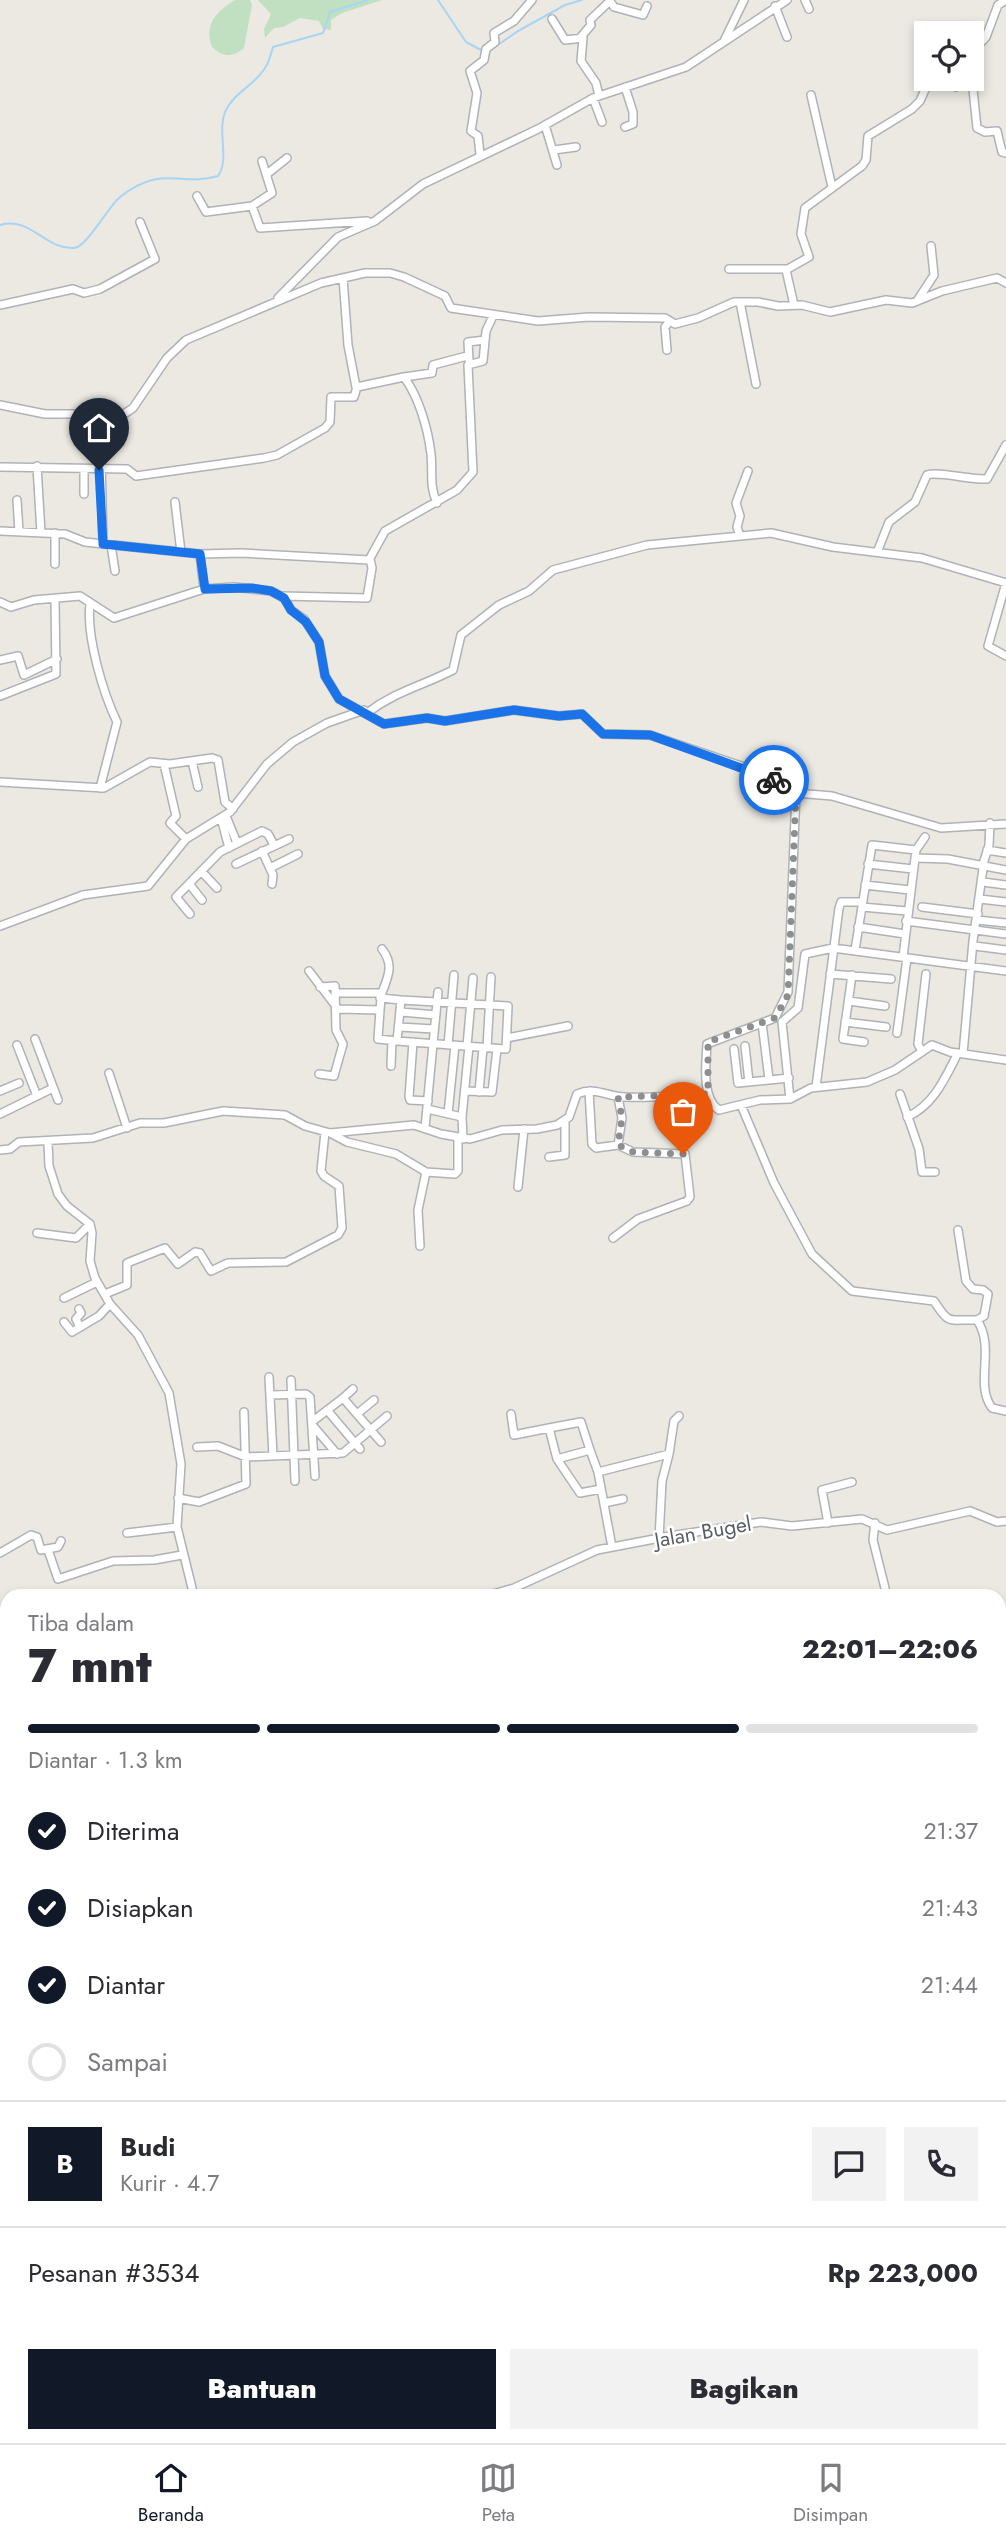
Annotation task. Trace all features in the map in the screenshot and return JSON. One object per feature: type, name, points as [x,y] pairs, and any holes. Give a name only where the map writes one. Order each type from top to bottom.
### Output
[{"type":"street","points":[[480,155],[478,136],[471,131],[477,93],[470,72],[495,42],[494,33],[514,21],[533,0]]},
{"type":"street","points":[[725,40],[744,0]]},
{"type":"street","points":[[275,301],[338,237],[375,221],[423,184],[596,97],[686,66],[787,0]]},
{"type":"street","points":[[804,0],[809,9]]},
{"type":"street","points":[[984,39],[998,5],[1006,0]]},
{"type":"street","points":[[552,19],[565,40],[580,38],[591,25],[590,20],[610,1],[614,7],[635,15],[643,15],[647,6]]},
{"type":"street","points":[[775,6],[786,37]]},
{"type":"street","points":[[580,38],[583,39],[581,61],[596,83],[596,97],[602,122]]},
{"type":"street","points":[[625,87],[634,119],[633,124],[625,127]]},
{"type":"street","points":[[729,269],[787,268],[809,257],[801,233],[802,214],[809,204],[848,179],[865,164],[867,141],[872,132],[912,109],[924,91]]},
{"type":"street","points":[[973,91],[977,128],[985,132],[997,131],[1002,152],[1006,153]]},
{"type":"street","points":[[811,95],[832,187]]},
{"type":"street","points":[[545,124],[557,164]]},
{"type":"street","points":[[554,150],[576,147]]},
{"type":"street","points":[[267,174],[287,158]]},
{"type":"street","points":[[197,196],[206,212],[252,206],[271,195],[261,161]]},
{"type":"street","points":[[252,206],[261,229],[375,221]]},
{"type":"street","points":[[0,305],[74,289],[83,293],[99,289],[155,259],[140,222]]},
{"type":"street","points":[[917,302],[934,275],[931,246]]},
{"type":"street","points":[[787,268],[794,304]]},
{"type":"street","points":[[0,405],[45,414],[127,413],[172,352],[186,340],[321,282],[373,273],[397,275],[445,296],[452,309],[493,316],[515,316],[542,321],[589,317],[664,318],[680,324],[740,302],[758,302],[774,306],[794,304],[830,312],[886,300],[917,302],[942,291],[1004,279]]},
{"type":"street","points":[[0,467],[127,469],[139,476],[181,467],[242,463],[277,455],[326,428],[330,422],[331,397],[355,397],[343,278]]},
{"type":"street","points":[[740,302],[746,347],[752,352],[756,384]]},
{"type":"street","points":[[356,387],[432,373],[433,365],[469,360],[483,361],[485,340],[493,316]]},
{"type":"street","points":[[667,350],[665,327],[670,321]]},
{"type":"street","points":[[0,613],[34,600],[80,596],[108,616],[121,617],[205,589],[252,588],[281,596],[368,598],[372,568],[370,559],[385,531],[437,503],[464,485],[474,472],[468,341],[485,340]]},
{"type":"street","points":[[404,377],[412,387],[432,456],[431,488],[437,503]]},
{"type":"street","points":[[100,413],[102,432],[99,470],[107,545],[115,571]]},
{"type":"street","points":[[878,550],[890,522],[915,502],[927,475],[938,473],[956,479],[987,479],[1006,445]]},
{"type":"street","points":[[37,466],[41,533]]},
{"type":"street","points":[[84,494],[85,470]]},
{"type":"street","points":[[740,536],[737,527],[740,516],[736,503],[748,471]]},
{"type":"street","points":[[17,500],[19,532]]},
{"type":"street","points":[[174,502],[181,552]]},
{"type":"street","points":[[0,531],[55,533],[107,545],[200,554],[241,553],[370,559]]},
{"type":"street","points":[[55,533],[55,564]]},
{"type":"street","points":[[0,926],[83,895],[148,886],[186,839],[233,809],[264,767],[293,742],[327,723],[365,711],[395,693],[416,687],[453,670],[459,639],[472,623],[499,605],[529,591],[553,570],[647,545],[771,533],[834,547],[878,550],[922,558],[1006,583],[988,646],[1006,656]]},
{"type":"street","points":[[200,554],[205,589]]},
{"type":"street","points":[[281,596],[291,610],[306,622],[319,642],[325,676],[339,699],[389,724],[427,718],[445,721],[514,710],[559,716],[582,714],[603,734],[650,735],[757,771],[796,793],[832,796],[941,828],[1006,824]]},
{"type":"street","points":[[0,696],[54,676],[57,659],[55,599]]},
{"type":"street","points":[[0,602],[10,607]]},
{"type":"street","points":[[90,604],[88,622],[105,699],[117,722],[100,788]]},
{"type":"street","points":[[0,660],[18,656],[24,675],[57,659]]},
{"type":"street","points":[[0,782],[100,788],[115,785],[153,761],[164,764],[212,758],[218,760],[225,802],[233,809]]},
{"type":"street","points":[[192,761],[198,787]]},
{"type":"street","points":[[164,764],[176,816],[170,823],[186,839]]},
{"type":"street","points":[[796,793],[789,992],[775,1018],[708,1042],[708,1094],[711,1103],[719,1110],[760,1100],[790,1099],[816,1087],[852,1086],[882,1077],[935,1045],[961,1054],[1006,1060]]},
{"type":"street","points":[[223,817],[237,844]]},
{"type":"street","points":[[223,817],[229,848]]},
{"type":"street","points":[[907,1117],[921,1111],[933,1097],[961,1054],[990,823]]},
{"type":"street","points":[[190,914],[176,897],[220,852],[262,831],[268,834],[274,845]]},
{"type":"street","points":[[897,1033],[907,911],[915,854],[925,837]]},
{"type":"street","points":[[236,864],[289,839]]},
{"type":"street","points":[[855,950],[864,885],[874,844],[1006,870]]},
{"type":"street","points":[[987,850],[1006,853]]},
{"type":"street","points":[[262,851],[270,868],[272,884]]},
{"type":"street","points":[[270,868],[298,854]]},
{"type":"street","points":[[868,864],[913,869]]},
{"type":"street","points":[[202,872],[217,888]]},
{"type":"street","points":[[983,882],[1006,885]]},
{"type":"street","points":[[190,885],[202,900]]},
{"type":"street","points":[[864,885],[910,890]]},
{"type":"street","points":[[980,899],[1006,902]]},
{"type":"street","points":[[816,1087],[840,903],[907,911]]},
{"type":"street","points":[[922,906],[1006,923]]},
{"type":"street","points":[[906,921],[1006,933]]},
{"type":"street","points":[[858,927],[905,934]]},
{"type":"street","points":[[975,946],[1006,950]]},
{"type":"street","points":[[790,1099],[782,1022],[797,1010],[802,957],[833,948],[1006,971]]},
{"type":"street","points":[[337,993],[381,996],[401,1000],[509,1006],[506,1049],[378,1039],[381,996],[390,975],[388,959],[382,949]]},
{"type":"street","points":[[309,971],[338,1009],[380,1010]]},
{"type":"street","points":[[830,974],[891,979]]},
{"type":"street","points":[[921,1051],[918,1044],[926,974]]},
{"type":"street","points":[[448,1114],[454,975]]},
{"type":"street","points":[[852,975],[844,1039],[864,1042]]},
{"type":"street","points":[[480,1092],[491,977]]},
{"type":"street","points":[[0,1150],[10,1149],[19,1142],[48,1142],[86,1136],[93,1138],[127,1128],[222,1111],[285,1115],[347,1142],[397,1154],[426,1172],[457,1174],[473,978]]},
{"type":"street","points":[[319,1074],[335,1075],[343,1044],[336,1032],[338,1009],[335,986],[320,987]]},
{"type":"street","points":[[425,1128],[438,992]]},
{"type":"street","points":[[391,1066],[401,1000]]},
{"type":"street","points":[[849,1001],[885,1006]]},
{"type":"street","points":[[401,1012],[436,1015]]},
{"type":"street","points":[[845,1022],[886,1027]]},
{"type":"street","points":[[762,1023],[769,1079]]},
{"type":"street","points":[[399,1027],[434,1029]]},
{"type":"street","points":[[507,1038],[568,1027]]},
{"type":"street","points":[[34,1039],[58,1100]]},
{"type":"street","points":[[412,1042],[410,1100],[462,1117]]},
{"type":"street","points":[[17,1045],[37,1096]]},
{"type":"street","points":[[745,1046],[749,1082]]},
{"type":"street","points":[[465,1091],[493,1091],[497,1049]]},
{"type":"street","points":[[734,1049],[738,1083],[789,1077]]},
{"type":"street","points":[[26,1071],[41,1060]]},
{"type":"street","points":[[109,1073],[127,1128]]},
{"type":"street","points":[[0,1091],[19,1083]]},
{"type":"street","points":[[0,1114],[53,1088]]},
{"type":"street","points":[[550,1157],[565,1155],[565,1121],[577,1094],[589,1091],[608,1092],[618,1097],[708,1094]]},
{"type":"street","points":[[589,1091],[592,1146],[618,1145],[633,1152],[685,1154],[690,1199],[638,1219],[613,1238]]},
{"type":"street","points":[[900,1094],[919,1149],[922,1172],[935,1172]]},
{"type":"street","points":[[665,1096],[667,1121]]},
{"type":"street","points":[[618,1097],[622,1118],[618,1145]]},
{"type":"street","points":[[741,1105],[774,1183],[809,1249],[846,1288],[858,1293],[934,1301],[941,1315],[947,1319],[977,1320],[984,1316],[988,1294],[984,1290],[971,1288],[966,1281],[958,1230]]},
{"type":"street","points":[[328,1132],[371,1131],[407,1125],[461,1139],[547,1128],[565,1121]]},
{"type":"street","points":[[518,1187],[524,1129]]},
{"type":"street","points":[[104,1294],[127,1285],[127,1263],[165,1248],[169,1249],[178,1264],[199,1252],[211,1271],[227,1263],[286,1262],[338,1235],[342,1228],[339,1186],[321,1171],[328,1132]]},
{"type":"street","points":[[48,1142],[49,1166],[58,1194],[67,1206],[90,1224],[90,1261],[97,1282],[110,1304],[138,1335],[167,1386],[180,1452],[177,1527],[192,1589]]},
{"type":"street","points":[[420,1246],[418,1210],[426,1172]]},
{"type":"street","points":[[37,1233],[76,1238],[90,1224]]},
{"type":"street","points":[[64,1298],[97,1282]]},
{"type":"street","points":[[64,1322],[71,1332],[110,1304]]},
{"type":"street","points":[[79,1309],[81,1313],[76,1319],[80,1327]]},
{"type":"street","points":[[977,1320],[987,1359],[984,1393],[992,1408],[1006,1411]]},
{"type":"street","points":[[269,1377],[272,1456]]},
{"type":"street","points":[[291,1380],[295,1481]]},
{"type":"street","points":[[313,1424],[353,1390]]},
{"type":"street","points":[[270,1395],[310,1397],[316,1475]]},
{"type":"street","points":[[343,1398],[381,1442]]},
{"type":"street","points":[[357,1414],[374,1399]]},
{"type":"street","points":[[327,1410],[357,1446]]},
{"type":"street","points":[[178,1498],[199,1502],[242,1487],[247,1479],[244,1412]]},
{"type":"street","points":[[511,1414],[514,1434],[581,1422],[598,1472],[612,1547]]},
{"type":"street","points":[[197,1447],[218,1446],[246,1457],[337,1454],[357,1446],[371,1429],[387,1416]]},
{"type":"street","points":[[659,1539],[662,1481],[674,1421],[679,1416]]},
{"type":"street","points":[[313,1424],[337,1454]]},
{"type":"street","points":[[550,1428],[557,1459],[580,1493],[601,1489]]},
{"type":"street","points":[[557,1459],[590,1450]]},
{"type":"street","points":[[598,1472],[668,1454]]},
{"type":"street","points":[[828,1523],[822,1490],[852,1482]]},
{"type":"street","points":[[604,1503],[623,1499]]},
{"type":"street","name":"Jalan Bugel","points":[[510,1589],[591,1552],[761,1522],[792,1526],[862,1519],[890,1530],[974,1511],[997,1522],[1006,1521]]},
{"type":"street","points":[[875,1523],[873,1540],[885,1589]]},
{"type":"street","points":[[127,1533],[177,1527]]},
{"type":"street","points":[[0,1553],[33,1535],[38,1539],[39,1548],[48,1550],[58,1547],[61,1541]]},
{"type":"street","points":[[48,1550],[55,1578],[58,1579],[113,1561],[154,1560],[182,1555]]},
{"type":"street","points":[[168,2443],[178,2443]]},
{"type":"green space","points":[[235,0],[250,0],[252,5],[244,48],[232,55],[224,54],[212,47],[210,26],[217,14]]},
{"type":"green space","points":[[258,0],[382,0],[342,13],[331,20],[331,30],[323,29],[319,21],[300,18],[283,27],[274,28],[265,38],[264,29],[271,14]]},
{"type":"waterway","points":[[0,225],[21,225],[55,244],[74,248],[85,241],[115,202],[135,187],[159,179],[205,179],[218,176],[223,162],[222,128],[225,112],[233,99],[260,74],[268,63],[273,47],[323,33],[330,12],[368,0]]},
{"type":"waterway","points":[[438,0],[466,42],[483,51]]},
{"type":"waterway","points":[[492,49],[565,5],[582,0]]},
{"type":"way so far","points":[[683,1154],[633,1152],[618,1145],[622,1118],[618,1097],[708,1094],[708,1042],[775,1018],[788,995],[796,793],[774,780]]},
{"type":"route","points":[[99,470],[103,544],[200,554],[205,589],[252,588],[278,593],[291,610],[304,619],[321,645],[327,682],[339,699],[358,707],[379,722],[395,724],[427,718],[445,721],[514,710],[559,716],[582,714],[603,734],[650,735],[757,771],[774,780]]}]
